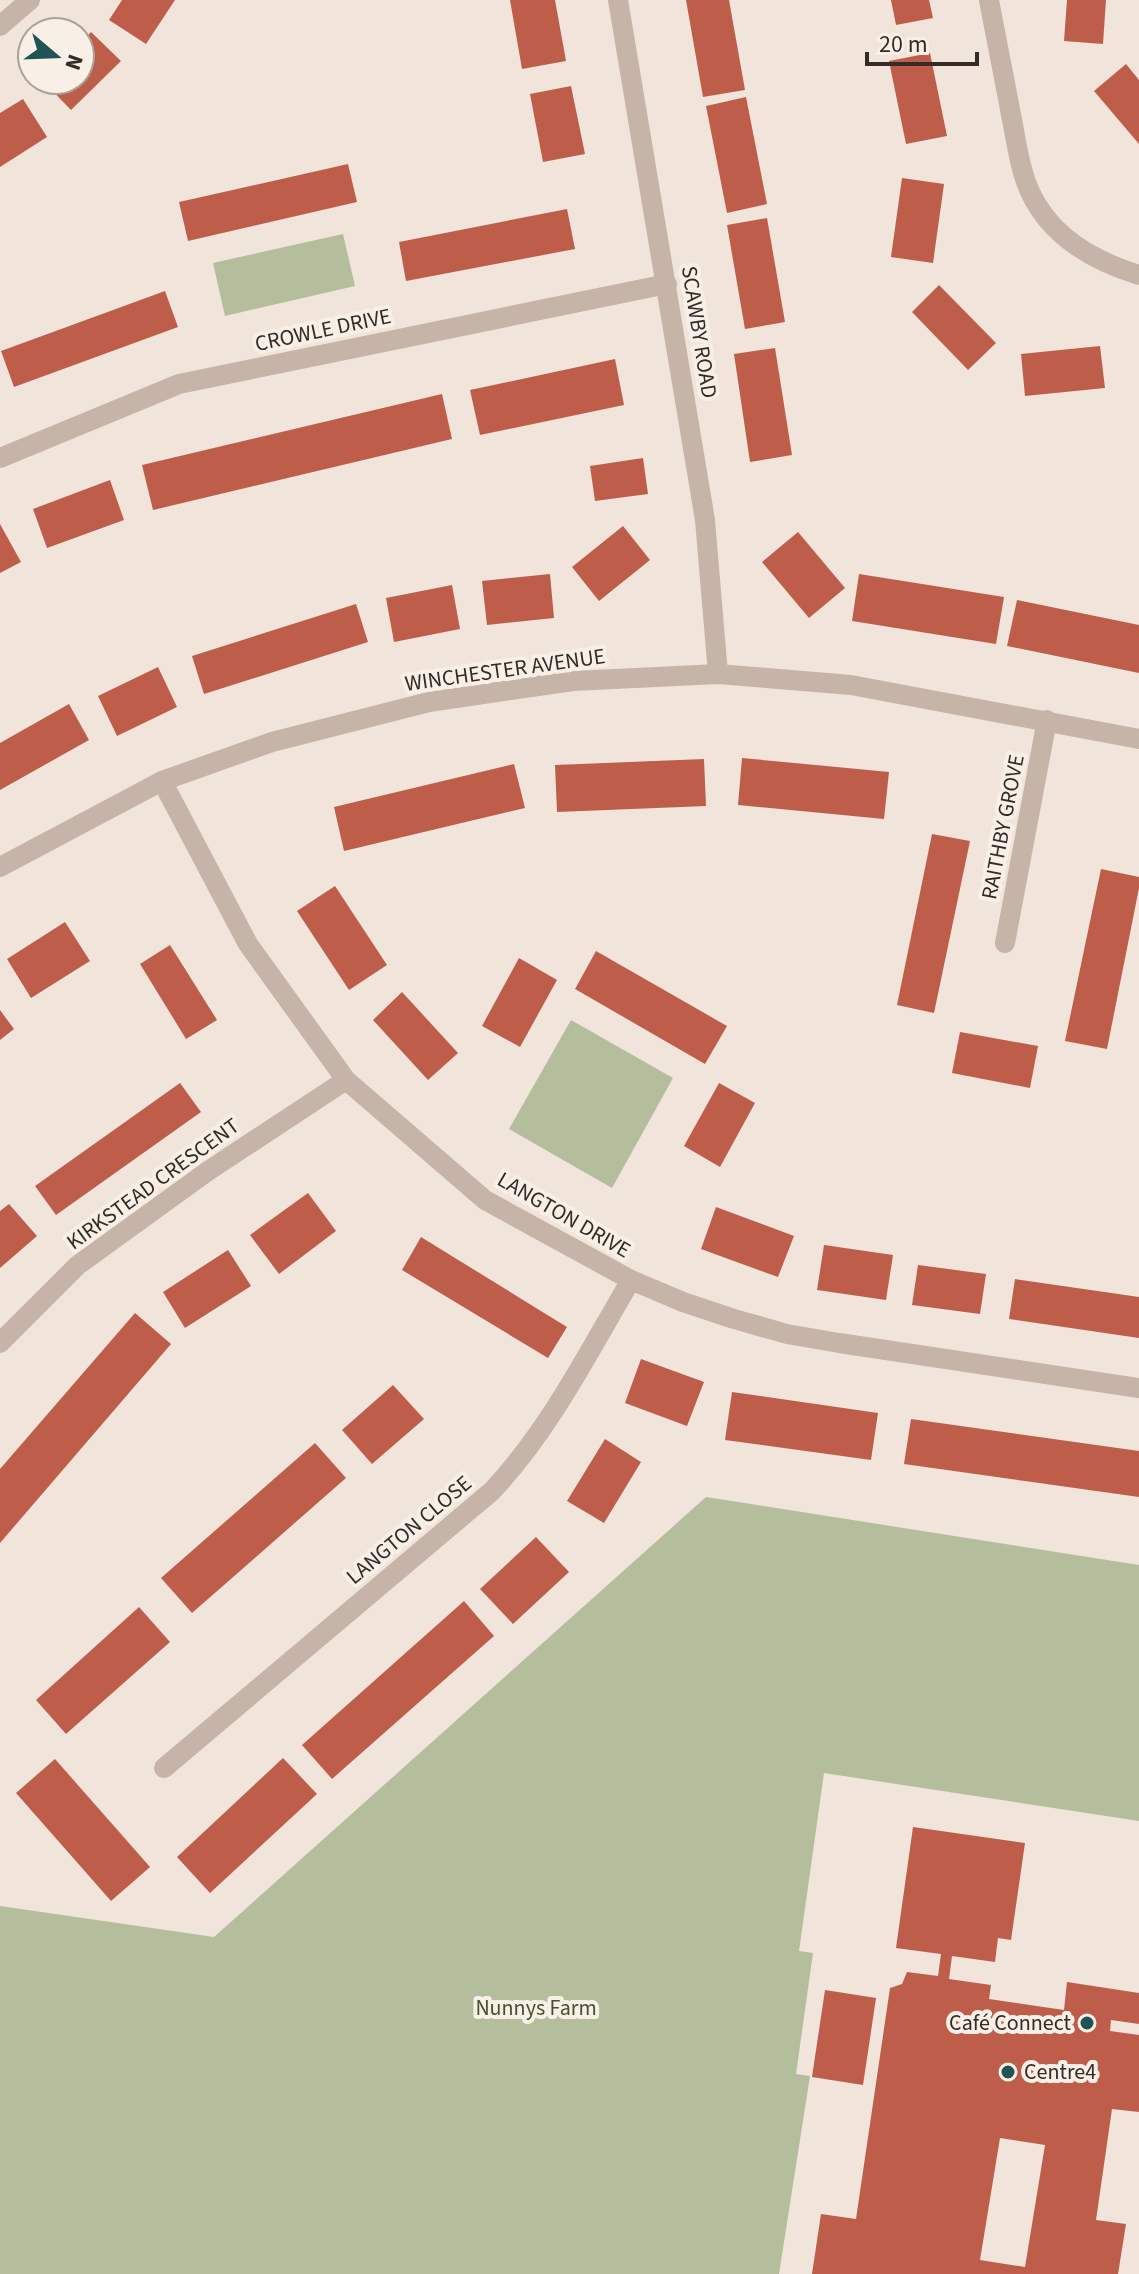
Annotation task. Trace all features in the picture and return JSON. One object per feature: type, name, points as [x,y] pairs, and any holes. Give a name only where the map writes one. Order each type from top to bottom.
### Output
[{"type":"street","points":[[0,26],[30,0]]},
{"type":"street","name":"SCAWBY ROAD","points":[[618,0],[705,520],[718,674]]},
{"type":"street","points":[[989,0],[1022,171],[1034,201],[1076,247],[1105,264],[1139,275]]},
{"type":"street","name":"CROWLE DRIVE","points":[[0,458],[179,384],[667,284]]},
{"type":"street","name":"WINCHESTER AVENUE","points":[[0,867],[162,781],[272,742],[429,702],[573,681],[718,674],[851,685],[1139,739]]},
{"type":"street","name":"RAITHBY GROVE","points":[[1005,943],[1047,720]]},
{"type":"street","name":"LANGTON DRIVE","points":[[162,781],[248,944],[346,1080],[485,1200],[631,1280],[683,1302],[787,1334],[1139,1388]]},
{"type":"street","name":"KIRKSTEAD CRESCENT","points":[[0,1343],[78,1265],[208,1171],[346,1080]]},
{"type":"street","name":"LANGTON CLOSE","points":[[164,1768],[492,1491],[524,1457],[550,1419],[631,1280]]},
{"type":"green space","points":[[343,234],[355,286],[225,316],[213,263]]},
{"type":"green space","points":[[571,1020],[673,1078],[612,1188],[509,1129]]},
{"type":"green space","name":"Nunnys Farm","points":[[706,1497],[1139,1565],[1139,1821],[824,1773],[799,1951],[813,1953],[796,2074],[810,2076],[779,2274],[0,2274],[0,1906],[214,1937]]},
{"type":"building","points":[[122,0],[175,0],[146,44],[109,20]]},
{"type":"building","points":[[510,0],[555,0],[566,61],[522,69]]},
{"type":"building","points":[[686,0],[729,0],[745,90],[703,97]]},
{"type":"building","points":[[891,0],[929,0],[933,18],[896,25]]},
{"type":"building","points":[[1067,0],[1106,0],[1103,44],[1064,41]]},
{"type":"building","points":[[96,37],[121,61],[96,86]]},
{"type":"building","points":[[930,53],[947,136],[906,144],[889,61]]},
{"type":"building","points":[[1126,64],[1139,80],[1139,144],[1094,91]]},
{"type":"building","points":[[571,86],[585,154],[543,162],[530,94]]},
{"type":"building","points":[[57,96],[85,96],[71,110]]},
{"type":"building","points":[[746,97],[767,204],[727,213],[706,106]]},
{"type":"building","points":[[23,99],[47,137],[0,167],[0,113]]},
{"type":"building","points":[[348,164],[357,202],[188,241],[179,202]]},
{"type":"building","points":[[902,178],[944,184],[933,263],[891,257]]},
{"type":"building","points":[[567,209],[575,249],[406,281],[399,242]]},
{"type":"building","points":[[767,218],[785,322],[745,329],[727,225]]},
{"type":"building","points":[[939,285],[996,343],[968,370],[912,312]]},
{"type":"building","points":[[165,291],[178,327],[14,387],[1,351]]},
{"type":"building","points":[[1100,346],[1105,388],[1025,396],[1021,354]]},
{"type":"building","points":[[775,348],[792,455],[750,462],[734,354]]},
{"type":"building","points":[[615,359],[624,405],[480,435],[470,390]]},
{"type":"building","points":[[442,394],[452,439],[153,510],[142,465]]},
{"type":"building","points":[[643,458],[648,494],[595,501],[590,466]]},
{"type":"building","points":[[110,480],[124,520],[47,548],[33,509]]},
{"type":"building","points":[[0,524],[21,562],[0,573]]},
{"type":"building","points":[[623,526],[650,560],[599,601],[572,567]]},
{"type":"building","points":[[798,532],[845,588],[809,618],[762,562]]},
{"type":"building","points":[[550,574],[554,618],[487,625],[482,581]]},
{"type":"building","points":[[859,574],[1004,597],[996,644],[852,621]]},
{"type":"building","points":[[452,585],[460,629],[394,642],[386,598]]},
{"type":"building","points":[[1017,600],[1139,625],[1139,673],[1007,646]]},
{"type":"building","points":[[356,604],[368,642],[204,694],[192,656]]},
{"type":"building","points":[[158,667],[177,707],[117,736],[98,696]]},
{"type":"building","points":[[69,704],[89,740],[0,790],[0,743]]},
{"type":"building","points":[[742,758],[889,772],[884,819],[738,805]]},
{"type":"building","points":[[704,759],[706,806],[557,812],[555,765]]},
{"type":"building","points":[[514,764],[525,808],[344,851],[334,807]]},
{"type":"building","points":[[932,834],[970,841],[934,1013],[897,1005]]},
{"type":"building","points":[[1101,869],[1139,877],[1107,1049],[1065,1041]]},
{"type":"building","points":[[335,886],[387,965],[349,990],[297,911]]},
{"type":"building","points":[[65,922],[90,961],[31,998],[7,959]]},
{"type":"building","points":[[170,945],[217,1020],[186,1039],[140,964]]},
{"type":"building","points":[[596,951],[727,1026],[705,1064],[575,989]]},
{"type":"building","points":[[519,958],[557,980],[520,1047],[482,1026]]},
{"type":"building","points":[[402,992],[458,1053],[428,1080],[373,1020]]},
{"type":"building","points":[[0,1010],[14,1029],[0,1040]]},
{"type":"building","points":[[960,1032],[1038,1046],[1030,1088],[952,1073]]},
{"type":"building","points":[[180,1083],[201,1112],[56,1215],[35,1186]]},
{"type":"building","points":[[719,1083],[755,1103],[720,1167],[684,1146]]},
{"type":"building","points":[[308,1193],[336,1231],[279,1274],[250,1235]]},
{"type":"building","points":[[9,1204],[37,1236],[0,1268],[0,1211]]},
{"type":"building","points":[[716,1207],[794,1236],[778,1277],[701,1249]]},
{"type":"building","points":[[421,1237],[567,1327],[548,1358],[402,1270]]},
{"type":"building","points":[[824,1245],[893,1255],[886,1300],[817,1290]]},
{"type":"building","points":[[228,1250],[251,1286],[185,1328],[163,1292]]},
{"type":"building","points":[[918,1265],[986,1274],[980,1314],[912,1305]]},
{"type":"building","points":[[1015,1279],[1139,1297],[1139,1338],[1009,1319]]},
{"type":"building","points":[[135,1313],[171,1344],[0,1543],[0,1469]]},
{"type":"building","points":[[641,1359],[704,1382],[687,1426],[625,1403]]},
{"type":"building","points":[[393,1385],[424,1419],[372,1464],[342,1430]]},
{"type":"building","points":[[732,1392],[878,1413],[871,1460],[725,1440]]},
{"type":"building","points":[[911,1419],[1139,1451],[1139,1497],[904,1464]]},
{"type":"building","points":[[605,1439],[641,1462],[604,1523],[567,1501]]},
{"type":"building","points":[[315,1443],[346,1478],[192,1613],[161,1578]]},
{"type":"building","points":[[536,1537],[569,1572],[513,1624],[480,1589]]},
{"type":"building","points":[[464,1601],[494,1636],[332,1779],[302,1745]]},
{"type":"building","points":[[139,1607],[170,1642],[66,1734],[36,1700]]},
{"type":"building","points":[[283,1758],[317,1794],[210,1893],[177,1857]]},
{"type":"building","points":[[55,1759],[150,1867],[111,1901],[16,1793]]},
{"type":"building","name":"Centre4","points":[[913,1827],[1025,1843],[1011,1940],[998,1938],[995,1962],[952,1956],[949,1979],[991,1985],[989,1999],[1064,2010],[1067,1982],[1139,1993],[1139,2024],[1111,2020],[1110,2031],[1139,2035],[1139,2112],[1112,2109],[1096,2220],[1126,2224],[1118,2274],[812,2274],[821,2214],[856,2219],[890,1988],[902,1984],[907,1972],[938,1976],[941,1954],[896,1948]],"holes":[[[1000,2138],[1045,2145],[1025,2267],[980,2260]]]},
{"type":"building","points":[[825,1990],[876,1998],[863,2085],[812,2077]]},
{"type":"place","name":"Café Connect","points":[[1087,2023]]},
{"type":"place","name":"Centre4","points":[[1008,2072]]}]
